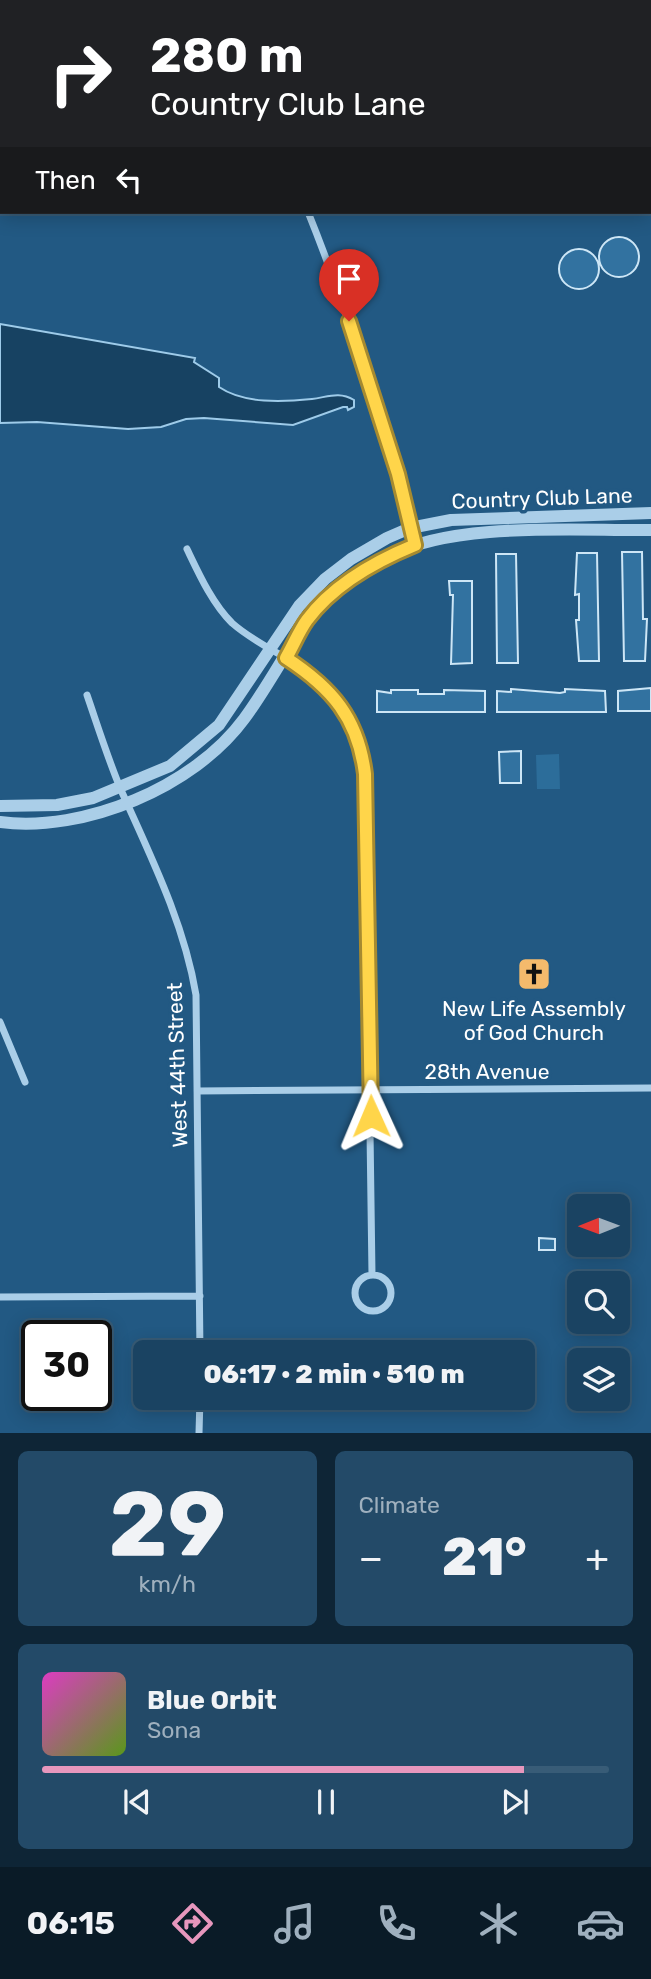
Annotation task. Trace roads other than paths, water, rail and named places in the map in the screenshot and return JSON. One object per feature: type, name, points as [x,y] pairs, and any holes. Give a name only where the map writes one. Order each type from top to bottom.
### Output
[{"type":"street","points":[[309,214],[342,300],[398,474],[415,545]]},
{"type":"street","points":[[329,264],[352,258],[363,266],[369,280],[365,288],[342,300]]},
{"type":"street","name":"Country Club Lane","points":[[0,806],[57,805],[121,789],[170,766],[219,725],[299,606],[325,579],[351,559],[410,528],[504,516],[651,513]]},
{"type":"street","name":"Country Club Lane","points":[[0,822],[84,818],[128,804],[210,755],[242,721],[286,658],[307,620],[327,599],[357,575],[391,555],[415,545],[454,537],[498,533],[651,530]]},
{"type":"street","points":[[187,549],[203,581],[231,621],[269,650],[313,676],[337,699],[361,742],[365,774],[372,1275]]},
{"type":"street","name":"West 44th Street","points":[[87,695],[121,789],[181,929],[196,996],[200,1340]]},
{"type":"street","points":[[0,1022],[25,1082]]},
{"type":"street","name":"28th Avenue","points":[[197,1091],[651,1088]]},
{"type":"street","points":[[372,1275],[387,1282],[391,1293],[384,1308],[373,1311],[357,1302],[355,1290],[361,1279],[372,1275]]},
{"type":"street","points":[[0,1297],[200,1296]]},
{"type":"street","points":[[199,1433],[200,1410]]},
{"type":"place","name":"New Life Assembly of God Church","points":[[534,974]]}]
